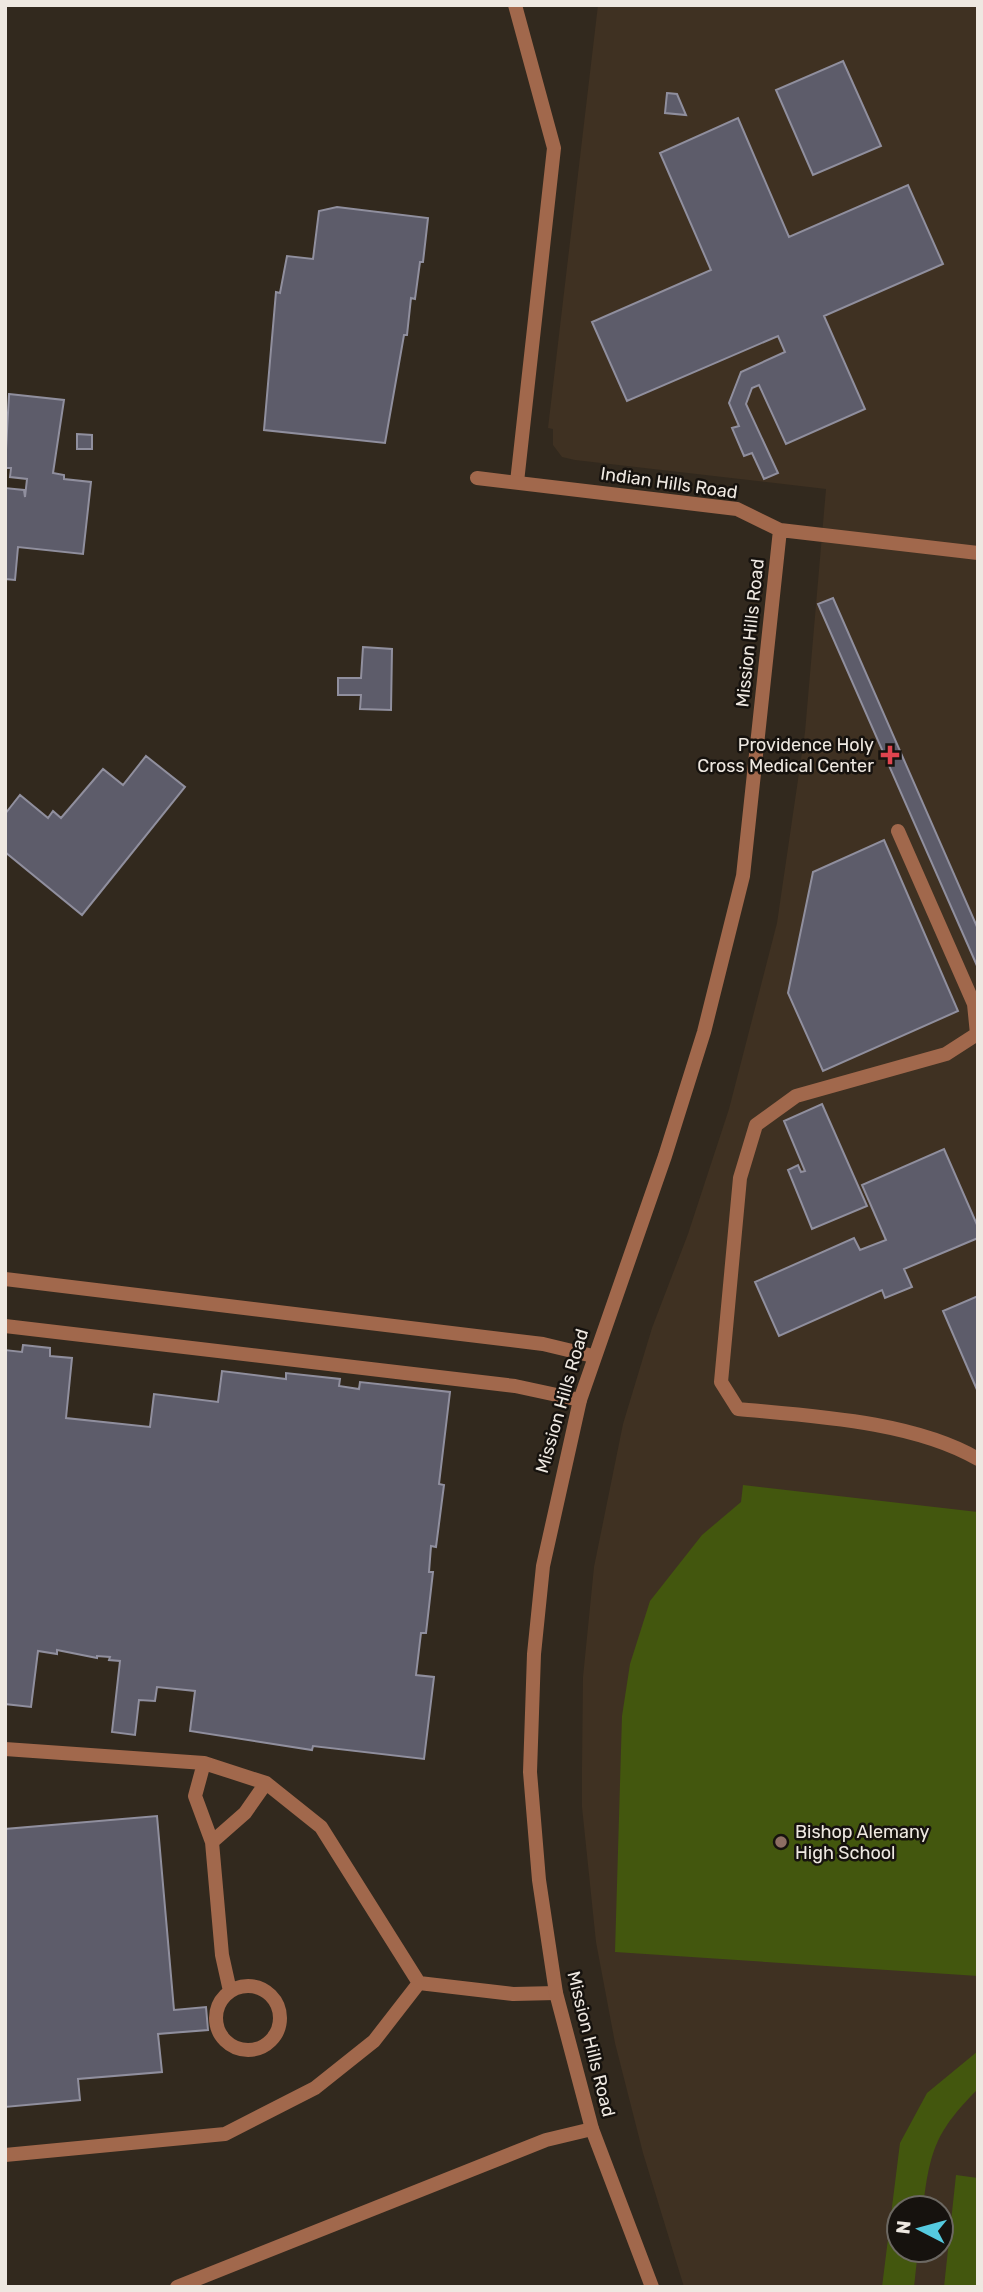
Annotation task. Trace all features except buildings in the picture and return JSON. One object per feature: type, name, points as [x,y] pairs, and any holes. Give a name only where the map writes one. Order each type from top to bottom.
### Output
[{"type":"street","points":[[515,5],[554,148],[517,482]]},
{"type":"street","name":"Indian Hills Road","points":[[477,478],[737,509],[780,530],[978,553]]},
{"type":"street","name":"Mission Hills Road","points":[[652,2287],[592,2129],[556,1993],[539,1880],[530,1772],[534,1654],[543,1566],[580,1400],[593,1356],[665,1156],[700,1044],[743,876],[780,530]]},
{"type":"street","points":[[898,831],[974,1004],[977,1034],[946,1054],[796,1096],[756,1125],[740,1178],[720,1382],[738,1409],[844,1419],[954,1445],[978,1460]]},
{"type":"street","points":[[5,1279],[543,1344],[593,1356]]},
{"type":"street","points":[[5,1326],[515,1386],[580,1400]]},
{"type":"street","points":[[5,1749],[204,1762],[266,1783],[321,1827],[419,1983]]},
{"type":"street","points":[[204,1762],[195,1796],[212,1842],[222,1955],[230,1992],[218,2008],[218,2029],[231,2045],[241,2049],[262,2047],[276,2032],[279,2012],[276,2002],[269,1994],[250,1986],[230,1992]]},
{"type":"street","points":[[212,1842],[246,1814],[266,1783]]},
{"type":"street","points":[[419,1983],[513,1994],[556,1993]]},
{"type":"street","points":[[5,2155],[225,2134],[315,2088],[374,2041],[419,1983]]},
{"type":"street","points":[[177,2287],[545,2140],[592,2129]]},
{"type":"shaded area","points":[[598,5],[978,5],[978,2287],[684,2287],[643,2153],[615,2043],[596,1942],[582,1807],[583,1677],[594,1567],[623,1424],[652,1328],[688,1234],[729,1109],[777,923],[805,732],[826,489],[575,460],[562,457],[553,445],[553,429],[548,428]]},
{"type":"green space","points":[[743,1485],[978,1512],[978,1976],[615,1952],[622,1716],[630,1664],[650,1601],[702,1535],[741,1502]]},
{"type":"green space","points":[[978,2051],[978,2089],[953,2117],[937,2143],[925,2194],[894,2194],[900,2143],[927,2093]]},
{"type":"green space","points":[[956,2175],[978,2178],[978,2287],[944,2287],[946,2264],[955,2264]]},
{"type":"green space","points":[[885,2263],[916,2264],[914,2287],[882,2287]]},
{"type":"place","name":"Providence Holy Cross Medical Center","points":[[890,755]]},
{"type":"place","name":"Bishop Alemany High School","points":[[781,1842]]}]
